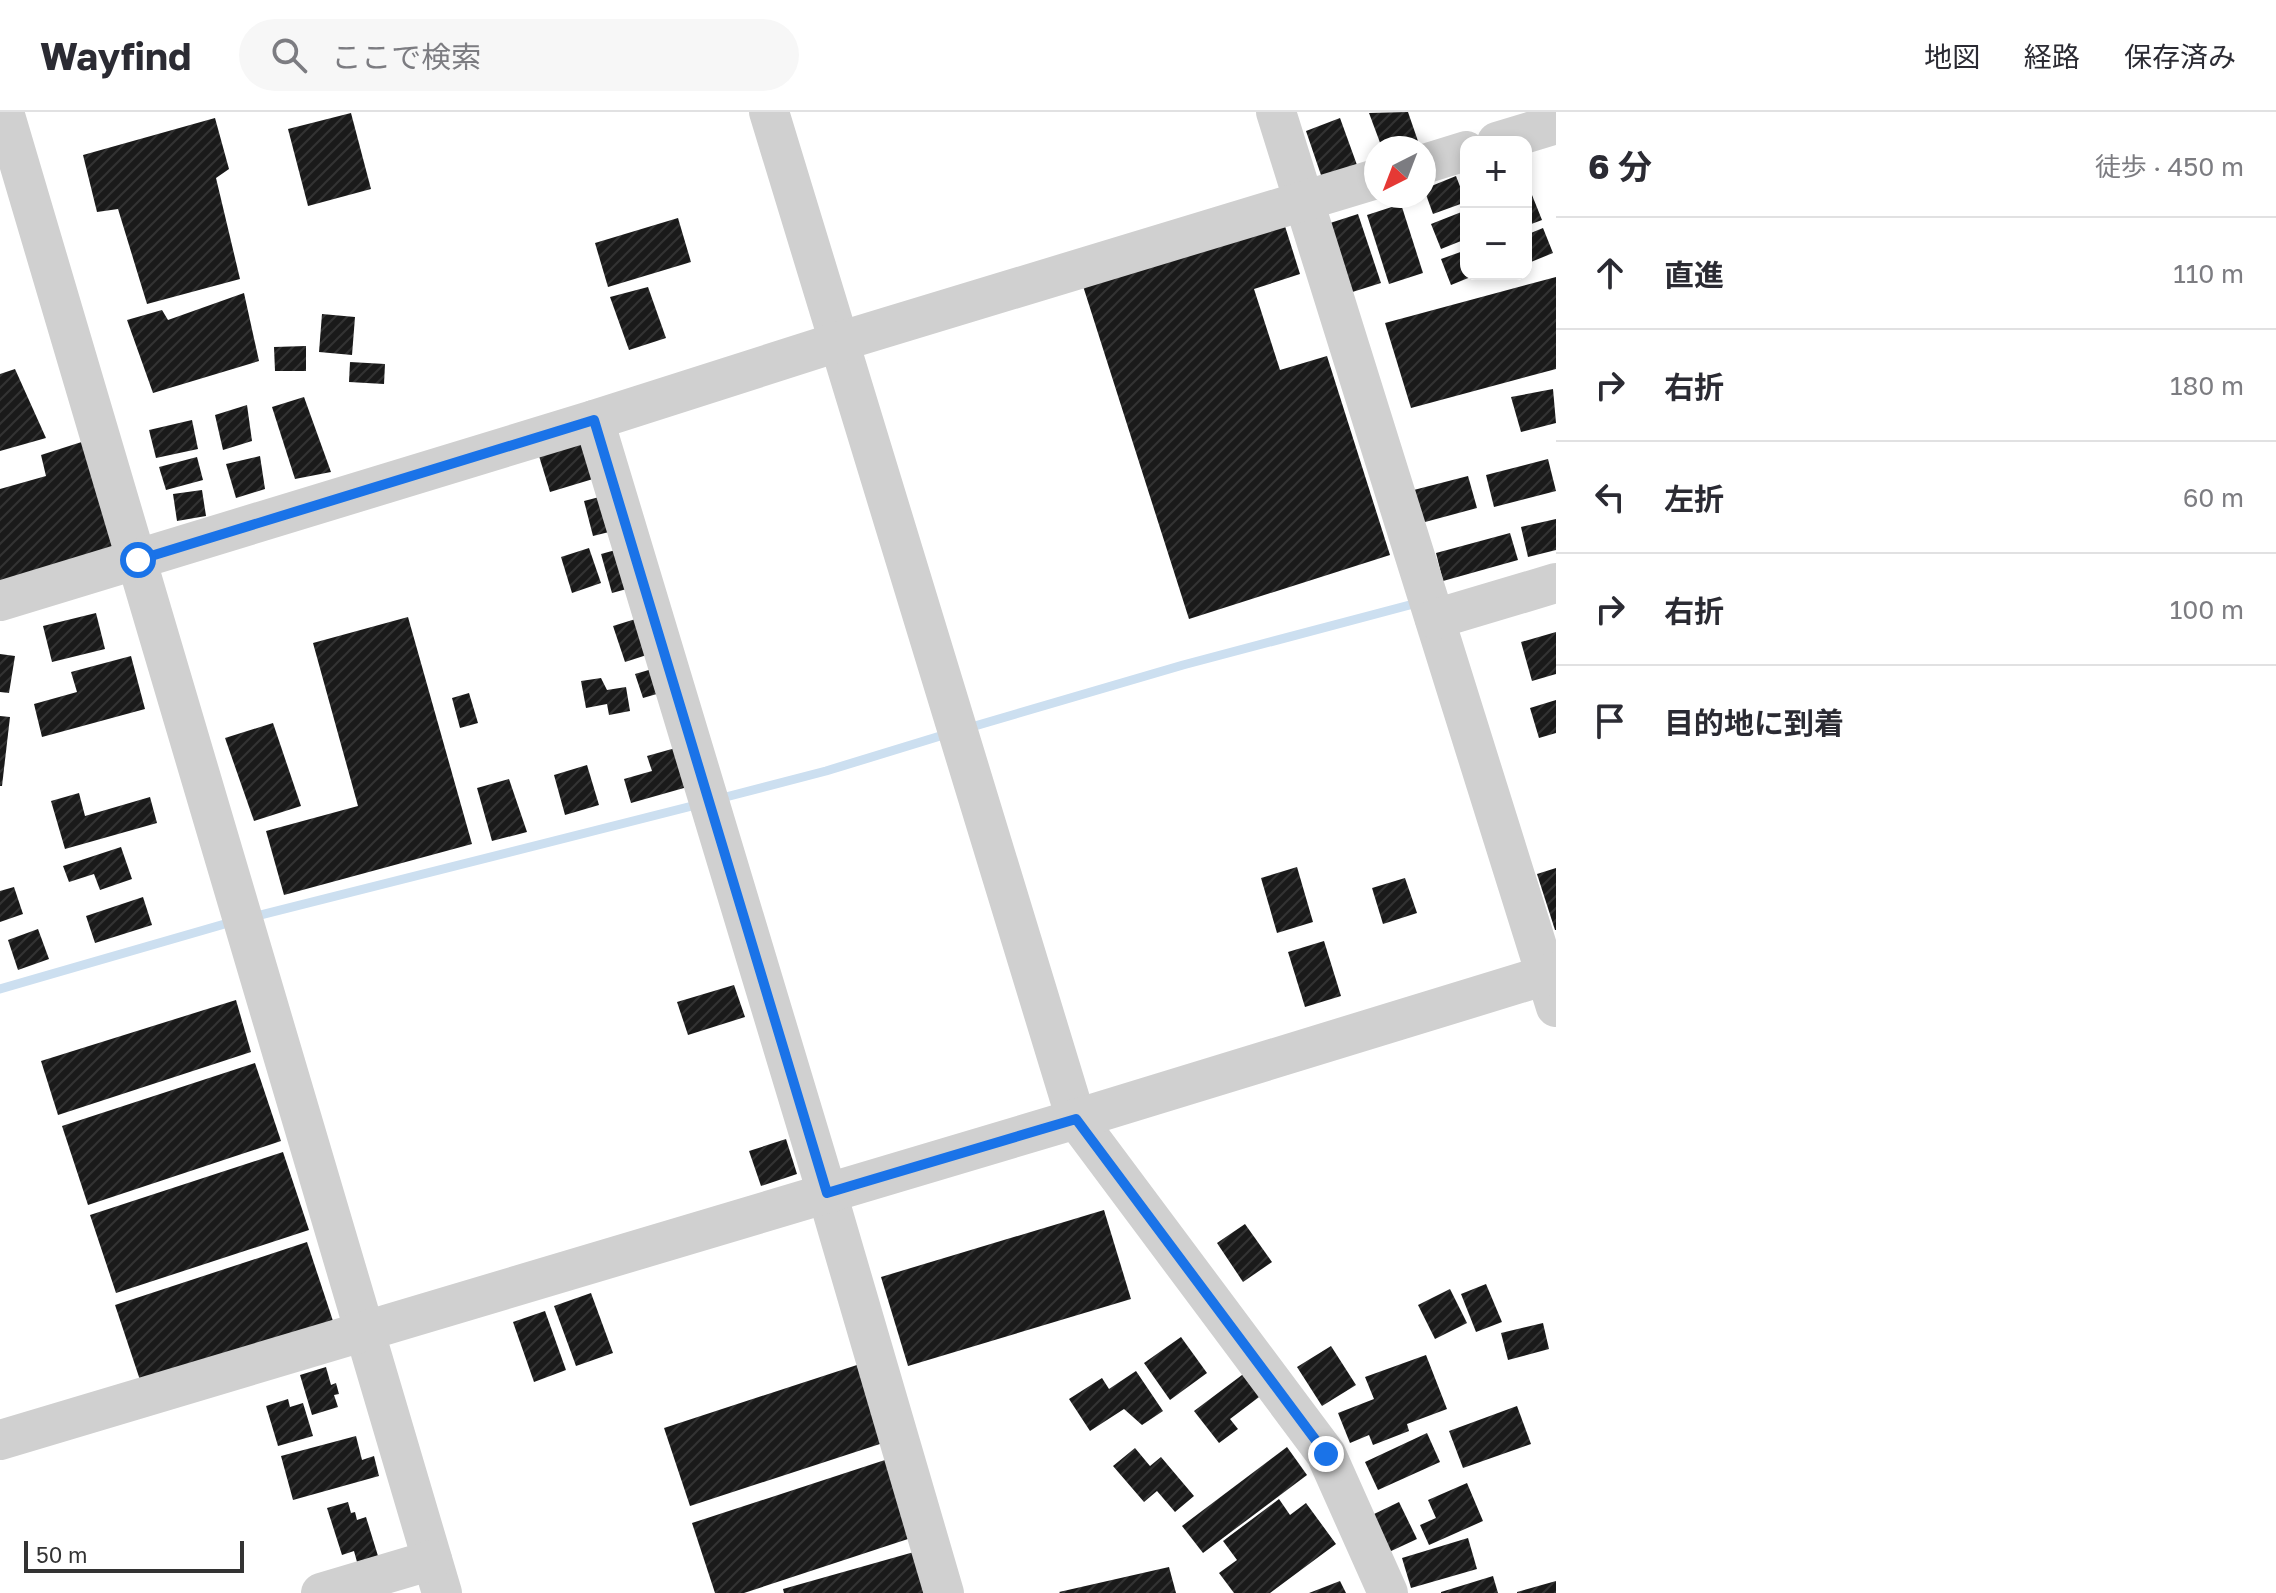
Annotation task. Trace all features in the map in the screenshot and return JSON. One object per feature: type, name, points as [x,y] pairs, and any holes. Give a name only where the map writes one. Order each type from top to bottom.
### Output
[{"type":"street","points":[[4,112],[437,1577],[321,1593]]},
{"type":"street","points":[[769,112],[1076,1119],[1326,1454],[1388,1593]]},
{"type":"street","points":[[0,1440],[1076,1119],[1553,984],[1276,112]]},
{"type":"street","points":[[1517,136],[1556,124]]},
{"type":"street","points":[[1436,160],[1460,153]]},
{"type":"street","points":[[0,601],[1364,183]]},
{"type":"street","points":[[594,420],[944,1593]]},
{"type":"street","points":[[1435,619],[1556,583]]},
{"type":"building","points":[[1408,112],[1416,136],[1378,136],[1369,113]]},
{"type":"building","points":[[351,113],[371,189],[308,206],[288,129]]},
{"type":"building","points":[[215,118],[229,169],[216,178],[240,279],[147,304],[118,209],[97,212],[83,155]]},
{"type":"building","points":[[1340,118],[1357,165],[1322,178],[1306,131]]},
{"type":"building","points":[[1456,176],[1460,186],[1460,204],[1433,214],[1431,208],[1436,208],[1436,184]]},
{"type":"building","points":[[1532,195],[1542,220],[1532,224]]},
{"type":"building","points":[[1389,208],[1402,208],[1423,273],[1389,284],[1367,215]]},
{"type":"building","points":[[1460,213],[1460,241],[1441,249],[1431,224]]},
{"type":"building","points":[[1358,214],[1381,283],[1346,294],[1324,225]]},
{"type":"building","points":[[678,218],[691,262],[608,287],[595,243]]},
{"type":"building","points":[[1284,223],[1300,274],[1254,289],[1280,370],[1327,356],[1390,555],[1189,619],[1083,286]]},
{"type":"building","points":[[1543,228],[1553,253],[1532,262],[1532,233]]},
{"type":"building","points":[[1460,252],[1460,280],[1463,280],[1451,285],[1441,259]]},
{"type":"building","points":[[1556,277],[1556,369],[1411,408],[1385,323]]},
{"type":"building","points":[[648,287],[666,338],[629,350],[610,297]]},
{"type":"building","points":[[244,293],[259,361],[153,393],[127,320],[162,310],[168,320]]},
{"type":"building","points":[[322,314],[355,317],[352,355],[319,352]]},
{"type":"building","points":[[306,346],[306,371],[275,371],[274,347]]},
{"type":"building","points":[[350,362],[385,364],[384,384],[349,382]]},
{"type":"building","points":[[15,369],[46,438],[0,451],[0,374]]},
{"type":"building","points":[[1553,389],[1556,423],[1521,432],[1511,397]]},
{"type":"building","points":[[304,397],[331,472],[295,479],[272,407]]},
{"type":"building","points":[[247,405],[252,441],[223,450],[215,415]]},
{"type":"building","points":[[192,420],[198,449],[156,458],[149,430]]},
{"type":"building","points":[[91,439],[123,544],[0,581],[0,489],[46,476],[41,455]]},
{"type":"building","points":[[582,443],[593,479],[550,492],[539,456]]},
{"type":"building","points":[[260,456],[265,489],[236,498],[226,464]]},
{"type":"building","points":[[197,457],[203,480],[166,490],[159,467]]},
{"type":"building","points":[[1548,459],[1556,491],[1494,507],[1486,475]]},
{"type":"building","points":[[1468,476],[1477,508],[1414,525],[1406,492]]},
{"type":"building","points":[[202,490],[206,516],[177,521],[173,494]]},
{"type":"building","points":[[607,495],[617,530],[593,536],[584,501]]},
{"type":"building","points":[[1556,519],[1556,550],[1528,557],[1521,527]]},
{"type":"building","points":[[1510,533],[1518,560],[1443,581],[1436,553]]},
{"type":"building","points":[[589,548],[601,583],[572,593],[561,557]]},
{"type":"building","points":[[623,548],[634,587],[612,593],[601,554]]},
{"type":"building","points":[[96,613],[105,649],[52,662],[43,626]]},
{"type":"building","points":[[408,617],[472,844],[284,895],[266,831],[358,806],[313,643]]},
{"type":"building","points":[[642,617],[653,653],[625,662],[613,626]]},
{"type":"building","points":[[1556,632],[1556,674],[1532,681],[1521,642]]},
{"type":"building","points":[[0,654],[15,656],[9,693],[0,692]]},
{"type":"building","points":[[131,656],[145,709],[42,737],[34,704],[77,692],[71,672]]},
{"type":"building","points":[[659,667],[667,691],[643,698],[635,674]]},
{"type":"building","points":[[601,678],[607,690],[626,687],[630,711],[609,715],[607,704],[586,708],[581,681]]},
{"type":"building","points":[[469,693],[478,723],[460,728],[452,698]]},
{"type":"building","points":[[1556,700],[1556,733],[1539,738],[1530,708]]},
{"type":"building","points":[[0,716],[10,717],[2,786],[0,786]]},
{"type":"building","points":[[273,723],[301,806],[254,821],[225,738]]},
{"type":"building","points":[[679,747],[691,786],[631,803],[624,779],[652,771],[647,756]]},
{"type":"building","points":[[587,765],[599,805],[565,815],[554,775]]},
{"type":"building","points":[[509,779],[527,832],[492,841],[477,788]]},
{"type":"building","points":[[79,793],[85,816],[150,797],[157,823],[65,849],[51,801]]},
{"type":"building","points":[[121,847],[132,879],[100,890],[94,874],[69,882],[63,866]]},
{"type":"building","points":[[1297,867],[1313,922],[1277,933],[1261,878]]},
{"type":"building","points":[[1556,868],[1556,930],[1555,930],[1537,874]]},
{"type":"building","points":[[1405,878],[1417,913],[1383,924],[1372,888]]},
{"type":"building","points":[[14,887],[23,914],[0,922],[0,891]]},
{"type":"building","points":[[143,897],[152,925],[95,943],[86,916]]},
{"type":"building","points":[[38,929],[49,959],[18,970],[8,940]]},
{"type":"building","points":[[1324,941],[1341,996],[1305,1007],[1288,952]]},
{"type":"building","points":[[734,985],[745,1017],[688,1035],[677,1002]]},
{"type":"building","points":[[236,1000],[251,1052],[58,1115],[41,1061]]},
{"type":"building","points":[[255,1063],[281,1141],[88,1205],[62,1126]]},
{"type":"building","points":[[786,1139],[797,1174],[761,1186],[749,1151]]},
{"type":"building","points":[[283,1152],[309,1230],[116,1293],[90,1215]]},
{"type":"building","points":[[1104,1210],[1131,1299],[908,1366],[881,1277]]},
{"type":"building","points":[[1245,1224],[1272,1262],[1243,1282],[1217,1243]]},
{"type":"building","points":[[307,1242],[333,1321],[141,1383],[115,1305]]},
{"type":"building","points":[[1486,1284],[1502,1322],[1476,1332],[1461,1294]]},
{"type":"building","points":[[1450,1289],[1467,1323],[1435,1339],[1418,1305]]},
{"type":"building","points":[[591,1293],[613,1353],[576,1366],[554,1306]]},
{"type":"building","points":[[545,1311],[566,1370],[534,1382],[513,1322]]},
{"type":"building","points":[[1543,1323],[1549,1349],[1508,1360],[1501,1333]]},
{"type":"building","points":[[1181,1337],[1207,1373],[1170,1400],[1144,1363]]},
{"type":"building","points":[[1331,1346],[1356,1385],[1322,1406],[1297,1367]]},
{"type":"building","points":[[1426,1355],[1447,1409],[1407,1424],[1409,1431],[1373,1445],[1369,1435],[1350,1443],[1338,1413],[1374,1399],[1365,1377]]},
{"type":"building","points":[[857,1365],[883,1443],[690,1506],[664,1428]]},
{"type":"building","points":[[326,1367],[331,1385],[336,1383],[339,1394],[334,1395],[338,1407],[312,1415],[300,1375]]},
{"type":"building","points":[[1136,1371],[1163,1411],[1142,1425],[1124,1409],[1090,1431],[1069,1399],[1102,1378],[1109,1389]]},
{"type":"building","points":[[1246,1372],[1263,1394],[1230,1419],[1238,1429],[1219,1443],[1194,1411]]},
{"type":"building","points":[[288,1399],[290,1407],[303,1403],[313,1436],[278,1446],[266,1406]]},
{"type":"building","points":[[1517,1406],[1531,1444],[1463,1468],[1449,1431]]},
{"type":"building","points":[[1427,1433],[1440,1462],[1378,1490],[1365,1462]]},
{"type":"building","points":[[356,1436],[362,1460],[374,1456],[379,1476],[293,1500],[281,1456]]},
{"type":"building","points":[[1287,1447],[1307,1475],[1203,1553],[1182,1526]]},
{"type":"building","points":[[1135,1448],[1150,1466],[1161,1457],[1194,1496],[1175,1512],[1157,1491],[1144,1502],[1113,1466]]},
{"type":"building","points":[[885,1460],[911,1538],[744,1593],[715,1593],[692,1523]]},
{"type":"building","points":[[1467,1483],[1483,1521],[1429,1545],[1420,1525],[1436,1518],[1428,1500]]},
{"type":"building","points":[[1279,1499],[1290,1515],[1306,1503],[1336,1544],[1270,1593],[1234,1593],[1219,1573],[1237,1560],[1223,1541]]},
{"type":"building","points":[[348,1502],[357,1520],[366,1517],[378,1556],[357,1562],[354,1551],[342,1555],[327,1508]]},
{"type":"building","points":[[1399,1502],[1417,1539],[1389,1552],[1372,1515]]},
{"type":"building","points":[[1468,1538],[1477,1569],[1411,1588],[1402,1558]]},
{"type":"building","points":[[914,1552],[926,1593],[784,1593],[783,1589]]},
{"type":"building","points":[[1169,1567],[1176,1593],[1059,1592]]},
{"type":"building","points":[[1493,1576],[1498,1593],[1441,1593],[1441,1592]]},
{"type":"building","points":[[1340,1581],[1346,1593],[1309,1593]]},
{"type":"building","points":[[1556,1581],[1556,1593],[1517,1593],[1517,1592]]},
{"type":"waterway","points":[[968,728],[1183,665],[1421,602]]},
{"type":"waterway","points":[[718,799],[826,771],[950,733]]},
{"type":"waterway","points":[[253,917],[700,804]]},
{"type":"waterway","points":[[0,989],[235,921]]},
{"type":"route","points":[[138,560],[594,420],[827,1193],[1076,1119],[1326,1454]]}]
